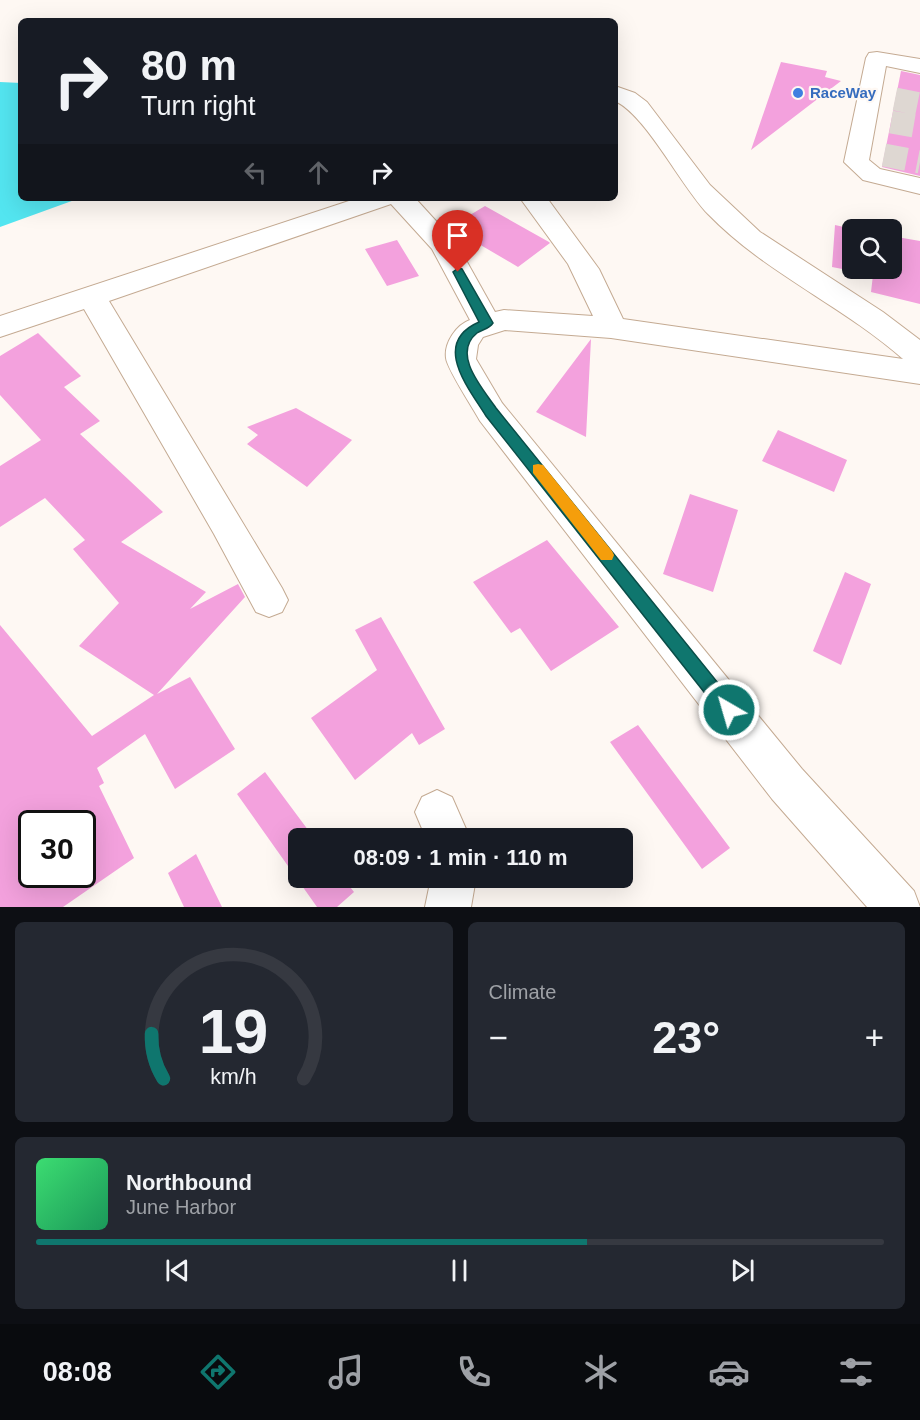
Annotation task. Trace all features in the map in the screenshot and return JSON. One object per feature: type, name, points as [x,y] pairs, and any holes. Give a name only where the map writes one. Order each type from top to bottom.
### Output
[{"type":"street","points":[[920,66],[877,58],[872,108],[856,162],[872,175],[920,186]]},
{"type":"street","points":[[618,95],[640,107],[692,180],[727,218],[770,256],[806,280],[853,304],[896,334],[920,357]]},
{"type":"street","points":[[872,108],[888,138],[872,108]]},
{"type":"street","points":[[0,327],[375,201]]},
{"type":"street","points":[[403,201],[427,224],[448,250],[479,314],[487,323]]},
{"type":"street","points":[[535,201],[596,286],[606,306],[611,328]]},
{"type":"street","points":[[92,297],[132,369],[234,532],[269,600]]},
{"type":"street","points":[[898,907],[787,784],[491,412],[461,359],[463,342],[473,330],[487,323],[504,320],[535,320],[611,328],[920,373]]},
{"type":"street","points":[[448,907],[452,888]]},
{"type":"water","points":[[0,82],[18,83],[18,201],[72,201],[0,227]]},
{"type":"building","name":"RaceWay","points":[[781,62],[827,71],[825,77],[841,81],[751,150]]},
{"type":"building","name":"RaceWay","points":[[901,71],[920,75],[920,176],[882,167]]},
{"type":"building","points":[[485,206],[550,243],[518,267],[450,227]]},
{"type":"building","points":[[835,225],[842,227],[842,269],[832,267]]},
{"type":"building","points":[[902,238],[920,241],[920,304],[871,292],[873,279],[902,279]]},
{"type":"building","points":[[397,240],[419,276],[387,286],[365,249]]},
{"type":"building","points":[[38,333],[81,376],[64,387],[100,421],[80,434],[163,512],[121,542],[206,592],[190,609],[238,584],[245,597],[157,694],[190,677],[235,749],[175,789],[145,734],[97,768],[104,783],[99,786],[134,858],[96,884],[96,810],[18,810],[18,888],[91,888],[63,907],[0,907],[0,625],[92,736],[154,695],[79,646],[119,603],[73,549],[85,540],[45,498],[0,527],[0,466],[41,440],[0,395],[0,356]]},
{"type":"building","points":[[591,339],[586,437],[536,412]]},
{"type":"building","points":[[296,408],[352,440],[307,487],[247,444],[258,435],[247,427]]},
{"type":"building","points":[[778,430],[847,460],[834,492],[762,461]]},
{"type":"building","points":[[690,494],[738,510],[713,592],[663,574]]},
{"type":"building","points":[[547,540],[619,627],[551,671],[520,628],[511,633],[473,582]]},
{"type":"building","points":[[845,572],[871,584],[841,665],[813,651]]},
{"type":"building","points":[[381,617],[445,729],[419,745],[412,733],[355,780],[311,718],[377,670],[355,630]]},
{"type":"building","points":[[638,725],[730,848],[702,869],[610,742]]},
{"type":"building","points":[[265,772],[307,828],[288,828],[288,866],[237,794]]},
{"type":"building","points":[[196,854],[222,907],[184,907],[168,873]]},
{"type":"building","points":[[304,888],[351,888],[354,892],[337,907],[317,907]]},
{"type":"tunnel","points":[[895,99],[920,104]]},
{"type":"tunnel","points":[[891,122],[920,127]]},
{"type":"tunnel","points":[[884,155],[920,162]]},
{"type":"slow traffic","points":[[538,469],[607,555]]},
{"type":"place","name":"RaceWay","points":[[798,93]]},
{"type":"route","points":[[458,272],[479,314],[487,323],[473,330],[463,342],[461,359],[467,374],[491,412],[729,710]]}]
